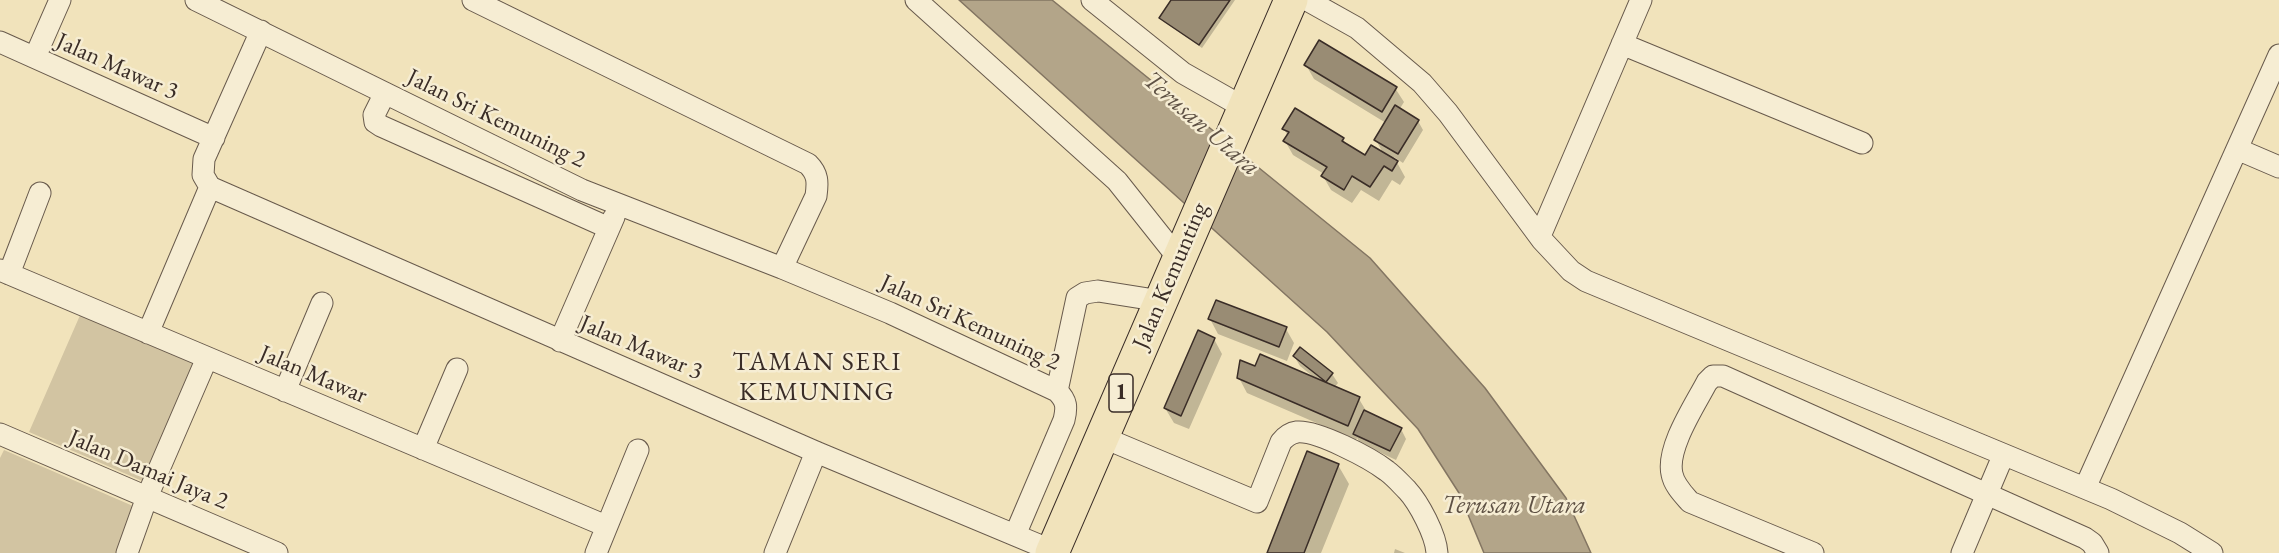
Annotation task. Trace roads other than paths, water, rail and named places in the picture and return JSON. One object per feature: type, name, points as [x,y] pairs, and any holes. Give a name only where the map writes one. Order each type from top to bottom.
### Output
[{"type":"main road","name":"Jalan Kemunting","points":[[1053,552],[1291,0]]},
{"type":"street","points":[[35,57],[60,0]]},
{"type":"street","name":"Jalan Sri Kemuning 2","points":[[196,0],[528,164],[619,205],[782,268],[890,313],[1057,391],[1064,398],[1067,408],[1064,420],[1015,535]]},
{"type":"street","points":[[473,0],[808,164],[817,172],[816,196],[782,268]]},
{"type":"street","points":[[916,0],[1117,181],[1185,246]]},
{"type":"street","points":[[1092,0],[1240,116]]},
{"type":"street","points":[[1307,0],[1357,28],[1422,83],[1448,113],[1540,236],[1571,271],[1586,281],[2003,456],[2085,488],[2148,516],[2212,553]]},
{"type":"street","points":[[1540,236],[1641,0]]},
{"type":"street","points":[[148,333],[210,187],[203,175],[204,159],[261,31]]},
{"type":"street","name":"Jalan Mawar 3","points":[[0,42],[214,138]]},
{"type":"street","points":[[1622,44],[1862,143]]},
{"type":"street","points":[[2085,488],[2279,55]]},
{"type":"street","points":[[385,93],[374,115],[375,122],[381,126],[609,228]]},
{"type":"street","points":[[2237,149],[2279,167]]},
{"type":"street","name":"Jalan Mawar 3","points":[[210,187],[816,452],[1053,552]]},
{"type":"street","points":[[4,272],[40,193]]},
{"type":"street","points":[[560,341],[619,205]]},
{"type":"street","name":"Jalan Mawar","points":[[4,272],[606,526]]},
{"type":"street","points":[[1057,391],[1077,298],[1085,293],[1098,291],[1161,301]]},
{"type":"street","points":[[285,391],[322,303]]},
{"type":"street","points":[[127,553],[147,497],[207,358]]},
{"type":"street","points":[[423,449],[457,369]]},
{"type":"street","points":[[1813,553],[1690,502],[1678,489],[1672,474],[1672,459],[1683,427],[1707,382],[1713,376],[1723,376],[2085,538],[2092,543],[2098,553]]},
{"type":"street","points":[[1102,437],[1257,502],[1281,442],[1286,436],[1296,432],[1338,444],[1387,471],[1409,492],[1427,522],[1437,553]]},
{"type":"street","name":"Jalan Damai Jaya 2","points":[[0,434],[277,553]]},
{"type":"street","points":[[596,553],[638,450]]},
{"type":"street","points":[[775,553],[816,452]]},
{"type":"street","points":[[1962,553],[2003,456]]},
{"type":"water","name":"Terusan Utara","points":[[959,0],[1052,0],[1370,258],[1485,388],[1566,498],[1591,553],[1484,553],[1459,493],[1418,429],[1327,332]]},
{"type":"district","name":"TAMAN SERI KEMUNING","points":[[817,378]]}]
